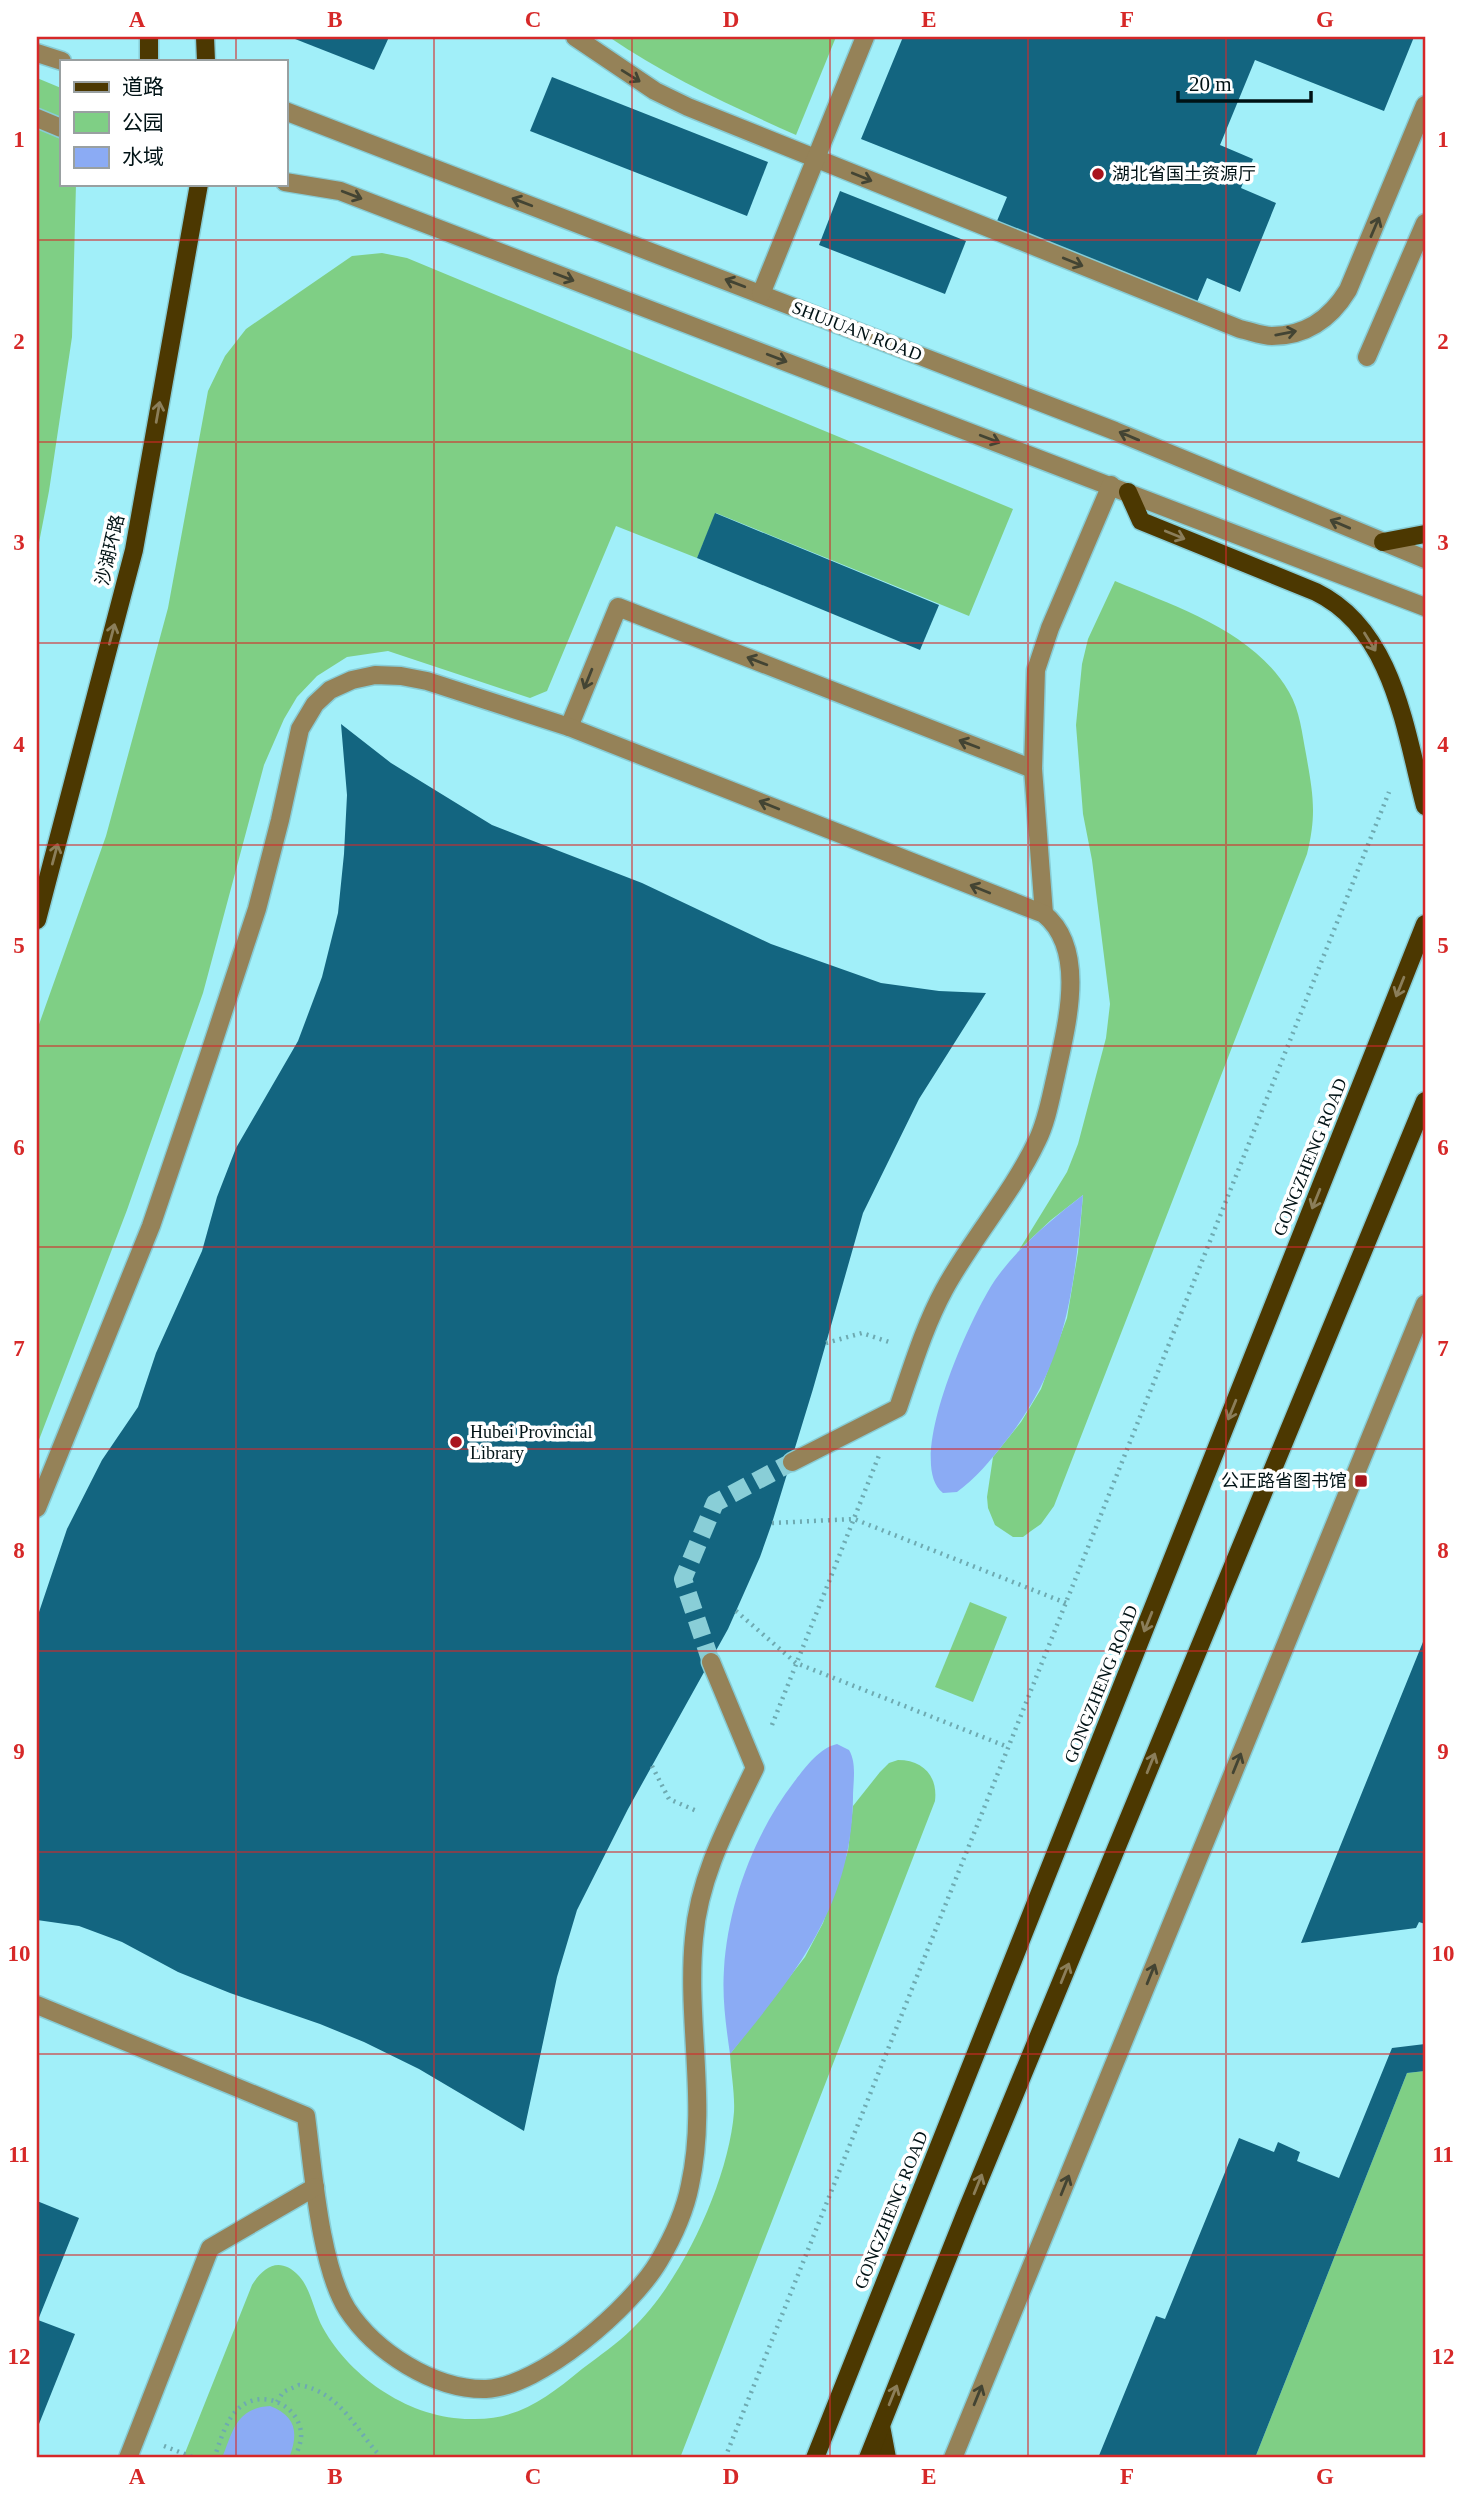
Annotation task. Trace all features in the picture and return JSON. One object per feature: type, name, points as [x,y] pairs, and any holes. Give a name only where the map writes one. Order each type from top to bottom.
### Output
[{"type":"main road","points":[[149,37],[149,60]]},
{"type":"main road","points":[[205,37],[206,60]]},
{"type":"main road","name":"沙湖环路","points":[[37,920],[134,550],[199,186]]},
{"type":"main road","points":[[1128,492],[1141,521],[1317,592],[1341,607],[1357,622],[1379,656],[1394,690],[1425,806]]},
{"type":"main road","points":[[1383,542],[1425,534]]},
{"type":"main road","name":"GONGZHENG ROAD","points":[[814,2458],[1425,924]]},
{"type":"main road","points":[[868,2458],[1016,2090],[1425,1101]]},
{"type":"main road","points":[[881,2426],[887,2458]]},
{"type":"street","points":[[575,37],[655,91],[688,107],[1240,329],[1272,336],[1321,323],[1337,308],[1417,147],[1425,105]]},
{"type":"street","points":[[761,294],[865,37]]},
{"type":"street","points":[[37,53],[60,60]]},
{"type":"street","name":"SHUJUAN ROAD","points":[[287,112],[1115,430],[1425,559]]},
{"type":"street","points":[[37,118],[60,128]]},
{"type":"street","points":[[287,182],[340,191],[1425,607]]},
{"type":"street","points":[[1367,356],[1425,223]]},
{"type":"street","points":[[1044,914],[1033,769],[1036,670],[1050,628],[1111,485]]},
{"type":"street","points":[[569,727],[618,607],[1033,769]]},
{"type":"street","points":[[37,1508],[151,1226],[257,909],[300,729],[315,704],[330,690],[352,680],[375,675],[427,681],[569,727],[1044,914],[1055,923],[1062,936],[1070,982],[1067,1023],[1051,1096],[1034,1147],[1006,1198],[946,1286],[932,1313],[898,1408],[792,1462]]},
{"type":"street","points":[[953,2458],[1425,1304]]},
{"type":"street","points":[[37,2005],[306,2116],[315,2187],[335,2284],[362,2329],[382,2347],[440,2381],[464,2388],[488,2389],[511,2384],[550,2365],[587,2338],[623,2306],[658,2263],[677,2224],[690,2188],[697,2123],[691,2003],[694,1937],[700,1901],[713,1856],[755,1768],[711,1662]]},
{"type":"street","points":[[128,2458],[210,2248],[315,2187]]},
{"type":"path","points":[[725,2458],[1408,743]]},
{"type":"path","points":[[826,1343],[862,1333],[918,1351]]},
{"type":"path","points":[[755,1768],[898,1408]]},
{"type":"path","points":[[772,1522],[854,1519],[1066,1603]]},
{"type":"path","points":[[736,1611],[796,1664],[1008,1747]]},
{"type":"path","points":[[652,1766],[669,1799],[728,1824]]},
{"type":"path","points":[[277,2402],[283,2392],[299,2385],[323,2393],[346,2413],[382,2458]]},
{"type":"path","points":[[214,2458],[229,2421],[238,2408],[253,2400],[269,2399],[285,2405],[296,2418],[301,2434],[295,2458]]},
{"type":"green space","points":[[609,37],[836,37],[796,135],[677,78]]},
{"type":"green space","points":[[37,78],[60,88],[60,186],[76,186],[72,337],[37,553]]},
{"type":"green space","points":[[382,253],[407,258],[1013,509],[969,616],[716,513],[697,558],[616,526],[547,691],[530,698],[388,651],[347,657],[317,676],[297,697],[264,765],[203,993],[127,1210],[37,1445],[37,1030],[106,836],[168,608],[208,391],[225,356],[246,329],[352,256]]},
{"type":"green space","points":[[1115,581],[1212,623],[1256,653],[1274,671],[1293,699],[1300,722],[1312,793],[1312,827],[1307,854],[1054,1506],[1041,1524],[1023,1537],[1013,1537],[995,1525],[988,1508],[993,1457],[1021,1422],[1041,1389],[1067,1318],[1078,1252],[1083,1195],[1019,1250],[1067,1172],[1078,1144],[1106,1038],[1110,1004],[1092,860],[1083,814],[1076,725],[1082,664],[1088,639]]},
{"type":"green space","points":[[970,1602],[1007,1617],[973,1702],[935,1687]]},
{"type":"green space","points":[[898,1760],[915,1763],[927,1771],[934,1784],[935,1801],[680,2458],[183,2458],[252,2285],[262,2273],[273,2266],[285,2266],[299,2276],[307,2287],[323,2328],[335,2347],[368,2380],[408,2405],[452,2418],[491,2418],[520,2411],[557,2389],[632,2329],[668,2285],[684,2258],[700,2229],[723,2168],[734,2112],[730,2054],[805,1957],[823,1923],[848,1851],[853,1806],[880,1772],[889,1763]]},
{"type":"green space","points":[[1425,2071],[1425,2458],[1255,2458],[1407,2073]]},
{"type":"water","points":[[1083,1195],[1071,1294],[1055,1355],[1042,1384],[1026,1413],[982,1469],[957,1492],[943,1493],[933,1476],[931,1451],[936,1421],[945,1388],[972,1323],[995,1280],[1014,1256],[1047,1224]]},
{"type":"water","points":[[837,1744],[849,1750],[851,1755],[854,1767],[853,1797],[850,1836],[831,1905],[816,1937],[797,1967],[730,2054],[724,2001],[724,1969],[737,1895],[755,1847],[780,1802],[818,1754]]},
{"type":"water","points":[[270,2406],[285,2415],[293,2426],[294,2441],[289,2458],[222,2458],[233,2430],[243,2416],[250,2411]]},
{"type":"building","points":[[290,37],[389,37],[374,70]]},
{"type":"building","name":"湖北省国土资源厅","points":[[903,37],[1414,37],[1384,111],[1255,60],[1220,145],[1253,159],[1241,188],[1276,203],[1240,292],[1207,278],[1197,302],[997,221],[1007,197],[861,139]]},
{"type":"building","points":[[552,77],[768,162],[747,216],[530,131]]},
{"type":"building","points":[[840,191],[966,241],[945,294],[819,245]]},
{"type":"building","points":[[715,513],[939,605],[920,650],[697,558]]},
{"type":"building","name":"Hubei Provincial Library","points":[[341,724],[391,763],[492,825],[642,883],[771,944],[881,983],[939,991],[986,993],[919,1099],[863,1213],[772,1523],[728,1629],[628,1809],[577,1910],[557,1977],[524,2131],[419,2069],[364,2042],[178,1972],[122,1942],[79,1926],[37,1920],[37,1618],[67,1529],[102,1460],[138,1407],[156,1353],[202,1251],[217,1197],[236,1148],[298,1041],[322,977],[338,913],[344,854],[347,795]]},
{"type":"building","points":[[1425,1637],[1425,1924],[1419,1922],[1416,1928],[1301,1943]]},
{"type":"building","points":[[1425,2044],[1425,2071],[1407,2073],[1255,2458],[1098,2458],[1156,2316],[1165,2319],[1239,2138],[1274,2152],[1278,2142],[1300,2152],[1297,2161],[1339,2178],[1392,2048]]},
{"type":"building","points":[[37,2201],[79,2218],[38,2320],[75,2334],[37,2429]]},
{"type":"tunnel","points":[[711,1662],[683,1579],[715,1503],[792,1462]]},
{"type":"place","name":"湖北省国土资源厅","points":[[1098,174]]},
{"type":"place","name":"Hubei Provincial Library","points":[[456,1442]]},
{"type":"place","name":"公正路省图书馆","points":[[1361,1481]]}]
